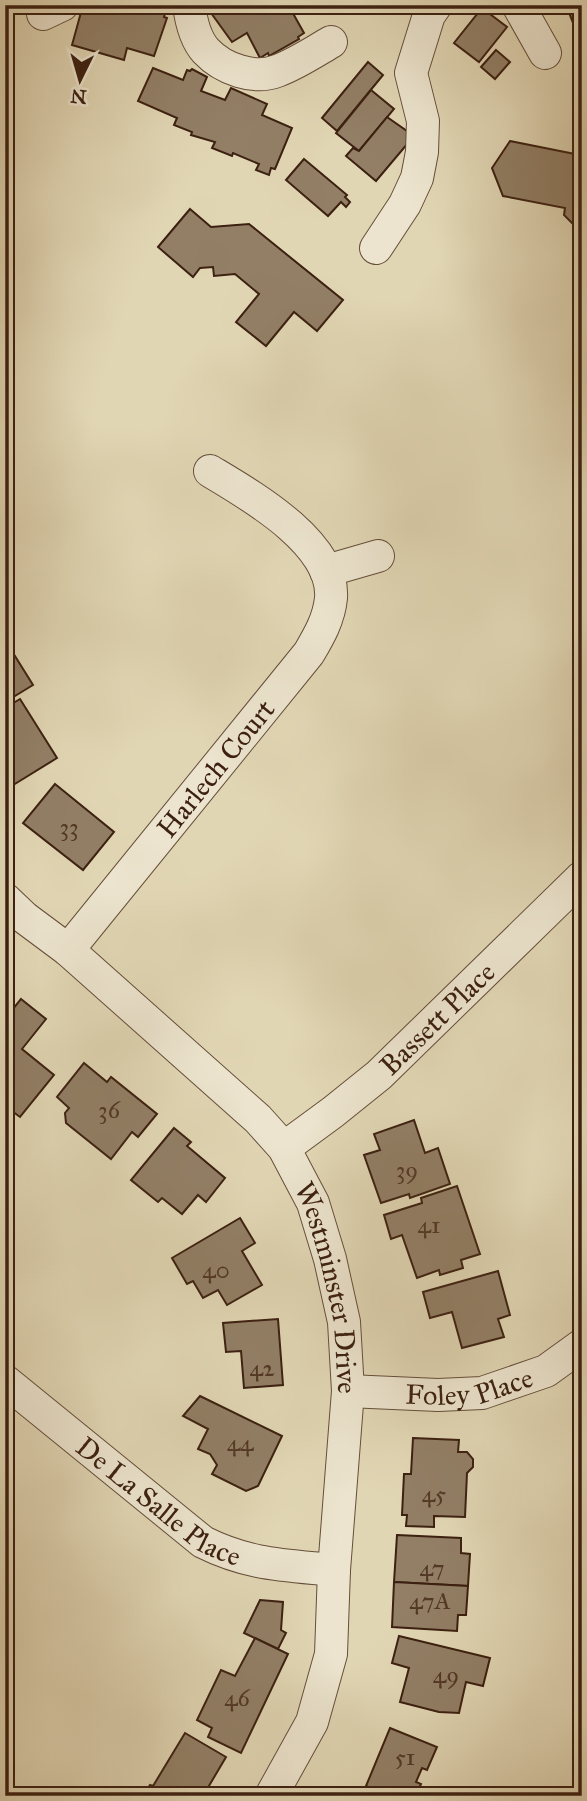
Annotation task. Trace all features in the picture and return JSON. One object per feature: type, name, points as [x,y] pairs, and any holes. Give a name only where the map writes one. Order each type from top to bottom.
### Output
[{"type":"street","points":[[189,5],[196,34],[206,51],[247,74],[277,71],[331,43]]},
{"type":"street","points":[[376,248],[405,204],[417,178],[422,152],[423,121],[411,73],[429,15],[436,5]]},
{"type":"street","points":[[518,5],[545,53]]},
{"type":"street","name":"Harlech Court","points":[[68,950],[309,653],[324,627],[331,597],[326,571],[317,553],[290,525],[252,496],[210,471]]},
{"type":"street","points":[[326,571],[378,556]]},
{"type":"street","name":"Bassett Place","points":[[284,1149],[379,1075],[582,877]]},
{"type":"street","name":"Westminster Drive","points":[[5,899],[24,918],[68,950],[258,1119],[284,1149],[313,1203],[330,1259],[344,1322],[348,1391],[334,1570],[331,1654],[313,1722],[271,1796]]},
{"type":"street","name":"Foley Place","points":[[348,1391],[438,1395],[482,1393],[546,1371],[582,1345]]},
{"type":"street","name":"De La Salle Place","points":[[5,1381],[204,1542],[230,1555],[263,1563],[334,1570]]},
{"type":"building","points":[[83,5],[149,5],[166,10],[164,17],[167,18],[154,56],[127,48],[124,60],[72,45]]},
{"type":"building","points":[[294,5],[290,8],[304,33],[299,39],[269,56],[268,53],[260,58],[247,33],[232,42],[206,6]]},
{"type":"building","points":[[566,5],[582,5],[582,46]]},
{"type":"building","points":[[482,8],[507,27],[479,62],[454,43]]},
{"type":"building","points":[[496,50],[510,62],[495,79],[481,67]]},
{"type":"building","points":[[368,62],[383,75],[337,131],[322,118]]},
{"type":"building","points":[[153,68],[183,80],[187,70],[192,69],[207,77],[201,91],[225,100],[231,88],[267,104],[262,115],[292,128],[275,169],[271,168],[269,175],[256,170],[259,164],[212,148],[215,142],[191,135],[192,132],[174,125],[177,118],[138,101]]},
{"type":"building","points":[[371,90],[394,109],[359,151],[336,133]]},
{"type":"building","points":[[387,117],[414,136],[376,181],[346,156],[353,148],[359,151]]},
{"type":"building","points":[[510,141],[575,154],[576,148],[582,146],[582,225],[576,227],[564,215],[565,208],[503,196],[492,168]]},
{"type":"building","points":[[304,159],[347,195],[345,197],[350,202],[346,207],[341,202],[328,216],[286,180]]},
{"type":"building","points":[[190,209],[211,227],[249,224],[343,300],[317,331],[294,312],[266,346],[236,322],[259,294],[235,274],[214,276],[213,267],[200,268],[193,277],[158,247]]},
{"type":"building","points":[[5,640],[33,685],[5,702]]},
{"type":"building","points":[[20,699],[57,758],[10,787],[5,779],[5,708]]},
{"type":"building","points":[[55,784],[114,832],[83,870],[23,823]]},
{"type":"building","points":[[21,999],[46,1019],[22,1049],[54,1075],[20,1117],[5,1106],[5,1019]]},
{"type":"building","points":[[84,1063],[107,1082],[111,1077],[157,1114],[138,1137],[132,1132],[111,1159],[66,1123],[65,1113],[69,1108],[57,1097]]},
{"type":"building","points":[[414,1120],[425,1153],[438,1148],[450,1184],[410,1198],[409,1194],[381,1203],[364,1155],[380,1150],[374,1134]]},
{"type":"building","points":[[174,1128],[191,1142],[187,1146],[225,1178],[206,1202],[198,1195],[182,1214],[162,1198],[158,1202],[131,1180]]},
{"type":"building","points":[[457,1186],[480,1254],[461,1260],[463,1268],[440,1275],[439,1270],[417,1278],[402,1235],[391,1239],[384,1215],[422,1203],[421,1198]]},
{"type":"building","points":[[240,1218],[255,1243],[242,1251],[262,1285],[227,1305],[218,1290],[203,1298],[193,1281],[187,1284],[172,1258]]},
{"type":"building","points":[[498,1271],[510,1315],[498,1319],[504,1337],[462,1348],[452,1312],[430,1318],[423,1292]]},
{"type":"building","points":[[278,1319],[283,1385],[244,1388],[241,1351],[226,1352],[223,1323]]},
{"type":"building","points":[[200,1396],[282,1436],[258,1486],[246,1491],[212,1474],[217,1465],[210,1454],[198,1449],[208,1429],[183,1416]]},
{"type":"building","points":[[413,1438],[459,1440],[458,1452],[467,1452],[473,1459],[473,1467],[467,1473],[465,1517],[434,1516],[434,1527],[406,1526],[407,1515],[402,1515],[404,1474],[411,1474]]},
{"type":"building","points":[[397,1535],[461,1538],[461,1553],[470,1554],[468,1586],[394,1582]]},
{"type":"building","points":[[394,1582],[468,1586],[466,1615],[458,1615],[457,1631],[392,1627]]},
{"type":"building","points":[[260,1600],[283,1602],[281,1630],[286,1633],[278,1649],[244,1633]]},
{"type":"building","points":[[399,1636],[490,1658],[483,1686],[466,1682],[459,1713],[439,1712],[400,1702],[409,1668],[392,1663]]},
{"type":"building","points":[[255,1638],[288,1654],[241,1753],[208,1737],[212,1728],[197,1720],[221,1670],[235,1676]]},
{"type":"building","points":[[390,1728],[437,1747],[427,1770],[422,1768],[416,1782],[421,1784],[416,1796],[391,1796],[366,1786]]},
{"type":"building","points":[[185,1733],[226,1757],[203,1796],[143,1796],[150,1785],[153,1786]]}]
